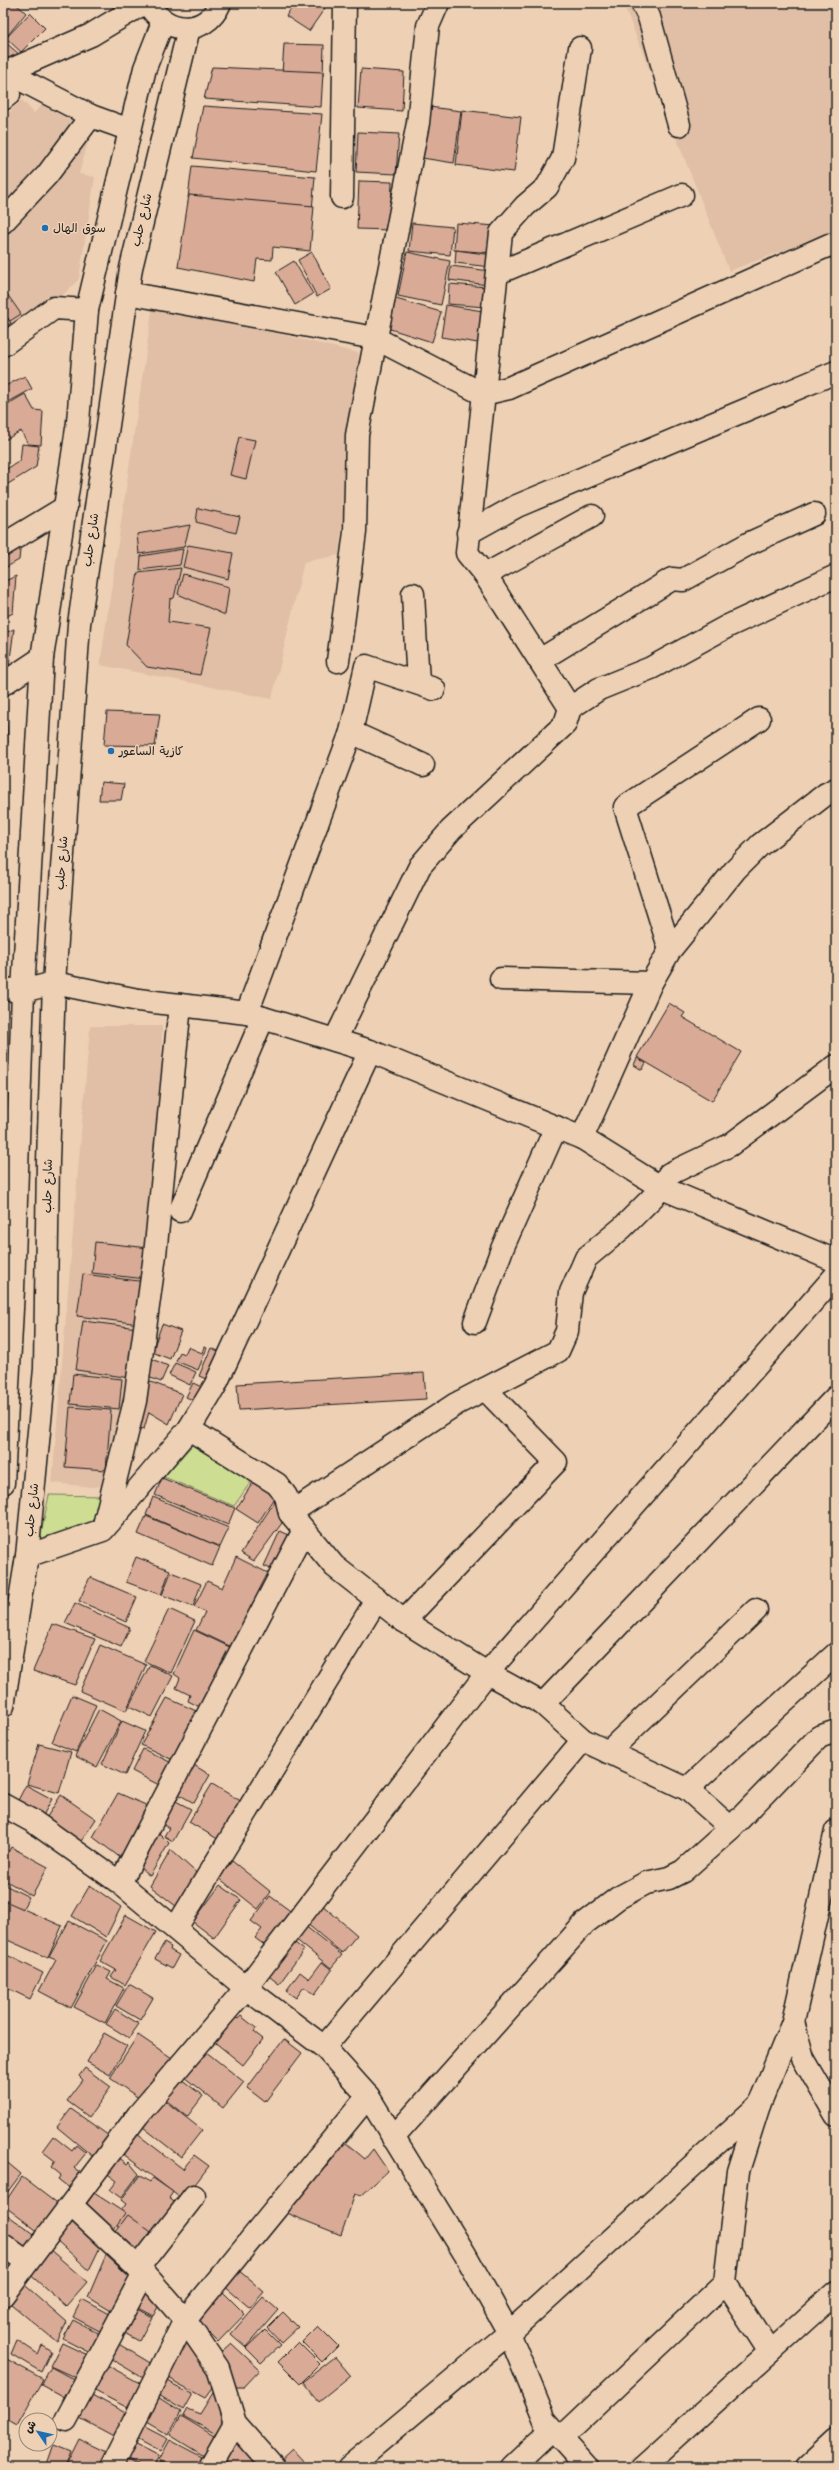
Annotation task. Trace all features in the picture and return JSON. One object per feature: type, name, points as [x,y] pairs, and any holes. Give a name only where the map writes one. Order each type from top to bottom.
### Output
[{"type":"street","points":[[5,88],[144,3]]},
{"type":"street","points":[[148,3],[153,13],[163,22],[171,26],[189,28],[200,25],[210,18],[220,3]]},
{"type":"street","points":[[342,197],[345,3]]},
{"type":"street","points":[[338,660],[355,532],[357,435],[418,123],[428,26],[438,3]]},
{"type":"street","points":[[642,3],[649,17],[679,126]]},
{"type":"street","points":[[3,1483],[13,990],[42,658],[50,594],[66,507],[78,422],[87,310],[145,68],[163,22]]},
{"type":"street","name":"شارع حلب","points":[[3,1706],[6,1665],[27,1556],[45,1370],[48,1160],[54,982],[79,624],[127,293],[189,28]]},
{"type":"street","points":[[570,708],[485,575],[467,553],[483,394],[498,273],[501,233],[525,206],[547,187],[563,158],[580,48]]},
{"type":"street","points":[[5,88],[130,130]]},
{"type":"street","points":[[3,222],[47,175],[91,116]]},
{"type":"street","points":[[498,273],[682,195]]},
{"type":"street","points":[[127,293],[375,338],[483,394],[509,388],[829,245],[836,246]]},
{"type":"street","points":[[3,345],[54,308],[87,310]]},
{"type":"street","points":[[468,533],[517,506],[836,372]]},
{"type":"street","points":[[3,545],[66,507]]},
{"type":"street","points":[[540,660],[672,579],[682,580],[750,543],[814,514]]},
{"type":"street","points":[[485,575],[592,516]]},
{"type":"street","points":[[334,1040],[420,866],[451,830],[565,724],[570,708],[599,689],[651,668],[728,626],[834,577]]},
{"type":"street","points":[[180,1211],[255,1016],[351,732],[366,666],[426,686],[413,594]]},
{"type":"street","points":[[3,684],[42,658]]},
{"type":"street","points":[[670,950],[625,807],[759,719]]},
{"type":"street","points":[[351,732],[423,765]]},
{"type":"street","points":[[582,1138],[651,983],[670,950],[735,870],[760,845],[826,794],[836,790]]},
{"type":"street","points":[[501,979],[651,983]]},
{"type":"street","points":[[3,2295],[138,2115],[246,1988],[487,1673],[835,1275],[662,1188],[582,1138],[370,1051],[255,1016],[138,1000],[54,982],[13,990]]},
{"type":"street","points":[[103,1530],[135,1401],[155,1255],[180,1005]]},
{"type":"street","points":[[27,1556],[103,1530],[189,1429],[215,1386],[370,1051]]},
{"type":"street","points":[[290,1513],[456,1404],[558,1351],[567,1331],[571,1292],[586,1258],[622,1228],[662,1188],[669,1174],[730,1145],[836,1066]]},
{"type":"street","points":[[475,1322],[502,1249],[556,1128]]},
{"type":"street","points":[[404,1621],[556,1462],[485,1389]]},
{"type":"street","points":[[543,1704],[836,1397]]},
{"type":"street","points":[[189,1429],[277,1484],[286,1496],[290,1513],[334,1566],[404,1621],[487,1673],[543,1704],[583,1740],[687,1789],[731,1828]]},
{"type":"street","points":[[120,1883],[304,1530]]},
{"type":"street","points":[[176,1928],[377,1599]]},
{"type":"street","points":[[608,1752],[756,1610]]},
{"type":"street","points":[[687,1789],[836,1654]]},
{"type":"street","points":[[393,2138],[585,1923],[623,1895],[646,1883],[669,1878],[684,1871],[731,1828],[819,1737],[836,1731]]},
{"type":"street","points":[[324,2047],[583,1740]]},
{"type":"street","points":[[3,1805],[34,1822],[120,1883],[176,1928],[246,1988],[324,2047],[368,2096],[465,2254],[509,2333],[545,2420],[587,2467]]},
{"type":"street","points":[[770,2352],[725,2283],[738,2171],[759,2105],[793,2022],[836,1831]]},
{"type":"street","points":[[793,2022],[802,2058],[836,2115]]},
{"type":"street","points":[[111,2467],[185,2320],[368,2096]]},
{"type":"street","points":[[349,2467],[509,2333],[759,2105]]},
{"type":"street","points":[[66,2420],[141,2271],[194,2196]]},
{"type":"street","points":[[71,2205],[141,2271],[185,2320],[218,2368],[235,2423],[274,2467]]},
{"type":"street","points":[[3,2245],[27,2262]]},
{"type":"street","points":[[512,2467],[556,2433],[725,2283]]},
{"type":"street","points":[[643,2467],[836,2292]]},
{"type":"street","points":[[210,2467],[235,2423]]},
{"type":"street","points":[[807,2467],[836,2440]]},
{"type":"shaded area","points":[[623,3],[836,3],[836,231],[729,271]]},
{"type":"shaded area","name":"سوق الهال","points":[[22,100],[34,113],[42,105],[91,132],[79,174],[95,177],[79,279],[63,295],[3,338],[3,119]]},
{"type":"shaded area","points":[[153,304],[359,353],[339,555],[304,562],[272,699],[100,665]]},
{"type":"shaded area","points":[[90,1026],[162,1026],[161,1147],[151,1262],[107,1485],[93,1487],[52,1483]]},
{"type":"green space","points":[[195,1442],[252,1480],[234,1506],[164,1477]]},
{"type":"green space","points":[[49,1495],[103,1496],[95,1526],[40,1539]]},
{"type":"building","points":[[10,3],[15,3],[26,13],[3,41],[3,12]]},
{"type":"building","points":[[295,3],[324,3],[327,5],[309,31],[286,16]]},
{"type":"building","points":[[30,13],[45,28],[21,52],[6,38]]},
{"type":"building","points":[[5,42],[20,55],[9,66],[3,61],[3,44]]},
{"type":"building","points":[[284,44],[324,45],[323,76],[282,74]]},
{"type":"building","points":[[212,67],[323,72],[321,107],[204,99]]},
{"type":"building","points":[[361,69],[404,72],[402,111],[358,108]]},
{"type":"building","points":[[203,106],[322,114],[316,171],[193,158]]},
{"type":"building","points":[[429,107],[461,111],[454,163],[422,158]]},
{"type":"building","points":[[462,110],[521,117],[514,172],[456,165]]},
{"type":"building","points":[[358,132],[399,134],[396,174],[356,172]]},
{"type":"building","points":[[192,166],[315,177],[312,210],[188,198]]},
{"type":"building","points":[[359,181],[392,182],[390,230],[357,229]]},
{"type":"building","points":[[189,195],[314,206],[310,251],[273,247],[272,260],[257,259],[254,282],[178,267]]},
{"type":"building","points":[[412,223],[453,227],[450,255],[409,251]]},
{"type":"building","points":[[456,223],[496,226],[493,253],[454,250]]},
{"type":"building","points":[[456,250],[493,255],[491,267],[455,263]]},
{"type":"building","points":[[312,252],[331,289],[317,297],[298,260]]},
{"type":"building","points":[[407,252],[450,261],[441,305],[398,296]]},
{"type":"building","points":[[294,261],[313,294],[295,305],[276,272]]},
{"type":"building","points":[[451,266],[490,271],[488,285],[449,280]]},
{"type":"building","points":[[449,284],[487,287],[485,307],[448,304]]},
{"type":"building","points":[[7,294],[21,314],[10,321],[3,312],[3,298]]},
{"type":"building","points":[[396,299],[441,312],[432,342],[387,328]]},
{"type":"building","points":[[446,305],[483,311],[478,343],[441,337]]},
{"type":"building","points":[[3,312],[11,323],[3,329]]},
{"type":"building","points":[[25,376],[32,389],[3,405],[3,387]]},
{"type":"building","points":[[25,394],[34,410],[43,411],[41,445],[28,444],[21,431],[3,441],[3,407]]},
{"type":"building","points":[[239,437],[255,440],[246,479],[230,475]]},
{"type":"building","points":[[22,444],[39,446],[36,467],[3,487],[3,471],[20,461]]},
{"type":"building","points":[[198,508],[240,517],[236,533],[196,522]]},
{"type":"building","points":[[190,525],[184,547],[139,554],[137,534]]},
{"type":"building","points":[[21,541],[19,560],[3,569],[3,552]]},
{"type":"building","points":[[188,545],[233,553],[228,579],[183,567]]},
{"type":"building","points":[[183,549],[180,565],[140,570],[141,556]]},
{"type":"building","points":[[181,568],[174,598],[170,599],[168,622],[211,628],[200,675],[147,667],[126,645],[138,573]]},
{"type":"building","points":[[183,574],[229,587],[225,615],[178,594]]},
{"type":"building","points":[[16,576],[13,613],[3,618],[3,582]]},
{"type":"building","points":[[14,629],[8,674],[3,677],[3,634]]},
{"type":"building","points":[[5,688],[8,743],[3,746],[3,689]]},
{"type":"building","points":[[107,712],[160,714],[155,746],[104,745]]},
{"type":"building","points":[[101,782],[124,784],[121,800],[99,800]]},
{"type":"building","points":[[669,1003],[685,1013],[682,1017],[741,1052],[712,1101],[637,1057]]},
{"type":"building","points":[[637,1058],[646,1063],[642,1070],[634,1065]]},
{"type":"building","points":[[95,1242],[149,1248],[146,1279],[92,1273]]},
{"type":"building","points":[[83,1274],[147,1282],[140,1324],[77,1316]]},
{"type":"building","points":[[83,1321],[138,1328],[131,1378],[76,1370]]},
{"type":"building","points":[[162,1324],[181,1331],[170,1359],[152,1352]]},
{"type":"building","points":[[188,1347],[202,1353],[204,1347],[207,1348],[198,1370],[176,1361],[180,1352],[185,1354]]},
{"type":"building","points":[[211,1348],[223,1353],[211,1381],[199,1376]]},
{"type":"building","points":[[150,1358],[168,1366],[161,1382],[143,1375]]},
{"type":"building","points":[[175,1363],[196,1372],[190,1385],[169,1375]]},
{"type":"building","points":[[424,1373],[426,1399],[239,1410],[237,1384]]},
{"type":"building","points":[[73,1374],[122,1379],[119,1409],[70,1404]]},
{"type":"building","points":[[146,1380],[182,1394],[169,1424],[149,1412],[144,1429],[139,1428]]},
{"type":"building","points":[[193,1383],[206,1389],[199,1403],[186,1397]]},
{"type":"building","points":[[70,1407],[111,1410],[106,1470],[65,1467]]},
{"type":"building","points":[[257,1476],[279,1490],[258,1523],[236,1509]]},
{"type":"building","points":[[162,1478],[235,1508],[228,1525],[155,1495]]},
{"type":"building","points":[[153,1497],[229,1528],[220,1547],[146,1515]]},
{"type":"building","points":[[275,1501],[282,1523],[254,1561],[241,1553]]},
{"type":"building","points":[[146,1516],[220,1547],[212,1566],[138,1534]]},
{"type":"building","points":[[280,1531],[296,1538],[280,1573],[264,1566]]},
{"type":"building","points":[[136,1557],[170,1570],[161,1595],[126,1582]]},
{"type":"building","points":[[236,1557],[276,1577],[238,1650],[196,1630],[205,1612],[194,1607],[207,1581],[222,1588]]},
{"type":"building","points":[[171,1572],[201,1584],[193,1607],[162,1595]]},
{"type":"building","points":[[90,1577],[137,1597],[126,1622],[79,1601]]},
{"type":"building","points":[[75,1603],[130,1628],[121,1647],[65,1623]]},
{"type":"building","points":[[169,1609],[195,1621],[171,1673],[144,1661]]},
{"type":"building","points":[[53,1624],[95,1639],[75,1685],[33,1671]]},
{"type":"building","points":[[194,1630],[236,1650],[202,1708],[188,1701],[190,1695],[176,1688],[180,1678],[174,1674]]},
{"type":"building","points":[[100,1645],[146,1665],[126,1711],[80,1691]]},
{"type":"building","points":[[150,1665],[173,1676],[152,1717],[129,1706]]},
{"type":"building","points":[[72,1695],[96,1705],[76,1752],[52,1742]]},
{"type":"building","points":[[167,1698],[203,1714],[175,1761],[141,1745]]},
{"type":"building","points":[[99,1709],[121,1721],[97,1767],[75,1756]]},
{"type":"building","points":[[122,1721],[145,1731],[125,1775],[102,1764]]},
{"type":"building","points":[[39,1744],[71,1752],[59,1793],[27,1784]]},
{"type":"building","points":[[143,1749],[174,1764],[163,1787],[132,1771]]},
{"type":"building","points":[[189,1762],[210,1775],[194,1803],[173,1791]]},
{"type":"building","points":[[212,1784],[244,1803],[221,1841],[189,1822]]},
{"type":"building","points":[[26,1785],[52,1799],[40,1821],[14,1808]]},
{"type":"building","points":[[118,1793],[155,1809],[126,1862],[93,1837]]},
{"type":"building","points":[[61,1795],[96,1819],[78,1846],[43,1823]]},
{"type":"building","points":[[170,1798],[191,1809],[173,1841],[164,1836],[169,1828],[157,1822]]},
{"type":"building","points":[[155,1829],[169,1843],[150,1876],[134,1863]]},
{"type":"building","points":[[11,1847],[48,1867],[32,1896],[3,1879],[3,1862]]},
{"type":"building","points":[[171,1850],[201,1877],[181,1910],[150,1886]]},
{"type":"building","points":[[232,1861],[271,1892],[258,1909],[219,1878]]},
{"type":"building","points":[[3,1884],[29,1897],[18,1917],[3,1910]]},
{"type":"building","points":[[90,1885],[121,1907],[106,1937],[72,1916]]},
{"type":"building","points":[[220,1885],[241,1900],[214,1938],[193,1922]]},
{"type":"building","points":[[270,1896],[293,1913],[267,1947],[255,1938],[262,1929],[251,1921]]},
{"type":"building","points":[[3,1900],[62,1926],[48,1958],[3,1938]]},
{"type":"building","points":[[320,1903],[357,1935],[342,1953],[305,1922]]},
{"type":"building","points":[[126,1915],[156,1932],[125,1985],[111,1977],[116,1970],[100,1961]]},
{"type":"building","points":[[69,1921],[107,1941],[71,2008],[39,1991],[56,1960],[49,1957]]},
{"type":"building","points":[[304,1925],[342,1955],[331,1968],[294,1938]]},
{"type":"building","points":[[290,1939],[304,1950],[279,1984],[265,1973]]},
{"type":"building","points":[[164,1943],[171,1947],[170,1950],[179,1955],[172,1968],[155,1959]]},
{"type":"building","points":[[3,1953],[43,1973],[30,1999],[3,1986]]},
{"type":"building","points":[[322,1962],[332,1970],[315,1994],[304,1987],[296,1998],[286,1991],[300,1972],[309,1979]]},
{"type":"building","points":[[97,1965],[111,1972],[107,1979],[124,1988],[105,2023],[74,2007]]},
{"type":"building","points":[[129,1984],[153,1998],[140,2020],[116,2006]]},
{"type":"building","points":[[115,2009],[139,2024],[129,2038],[106,2024]]},
{"type":"building","points":[[232,2015],[238,2019],[241,2016],[256,2028],[254,2032],[263,2039],[243,2065],[212,2040]]},
{"type":"building","points":[[104,2033],[127,2046],[110,2075],[87,2062]]},
{"type":"building","points":[[138,2035],[175,2060],[146,2103],[110,2078]]},
{"type":"building","points":[[284,2039],[302,2053],[265,2102],[247,2088]]},
{"type":"building","points":[[205,2051],[244,2082],[223,2108],[184,2077]]},
{"type":"building","points":[[85,2068],[111,2087],[89,2117],[67,2101],[83,2080],[79,2076]]},
{"type":"building","points":[[181,2079],[203,2096],[187,2117],[166,2100]]},
{"type":"building","points":[[164,2100],[202,2130],[181,2157],[143,2127]]},
{"type":"building","points":[[71,2109],[112,2138],[97,2160],[57,2127]]},
{"type":"building","points":[[137,2134],[183,2169],[194,2155],[209,2166],[183,2200],[122,2153]]},
{"type":"building","points":[[53,2136],[72,2151],[76,2145],[86,2153],[74,2168],[83,2175],[72,2190],[58,2179],[61,2175],[51,2167],[55,2161],[42,2151]]},
{"type":"building","points":[[340,2138],[365,2159],[373,2149],[388,2171],[361,2196],[355,2194],[341,2235],[293,2216],[285,2211],[320,2162],[326,2167],[333,2158],[327,2153]]},
{"type":"building","points":[[327,2153],[333,2158],[326,2167],[320,2162]]},
{"type":"building","points":[[117,2156],[127,2164],[129,2162],[139,2174],[121,2198],[110,2190],[117,2181],[105,2172]]},
{"type":"building","points":[[3,2159],[21,2174],[3,2198]]},
{"type":"building","points":[[140,2175],[150,2182],[153,2178],[173,2192],[169,2198],[178,2205],[144,2250],[125,2236],[128,2232],[113,2222],[126,2204],[121,2200]]},
{"type":"building","points":[[22,2177],[64,2209],[44,2236],[3,2205]]},
{"type":"building","points":[[94,2193],[125,2213],[112,2232],[81,2212]]},
{"type":"building","points":[[77,2210],[106,2235],[89,2270],[53,2237]]},
{"type":"building","points":[[3,2212],[40,2238],[27,2255],[3,2238]]},
{"type":"building","points":[[128,2215],[158,2237],[142,2258],[112,2236]]},
{"type":"building","points":[[3,2248],[20,2261],[3,2281]]},
{"type":"building","points":[[48,2248],[87,2282],[66,2306],[27,2272]]},
{"type":"building","points":[[106,2255],[133,2280],[116,2314],[88,2297]]},
{"type":"building","points":[[237,2269],[264,2292],[250,2308],[223,2285]]},
{"type":"building","points":[[19,2280],[67,2322],[57,2342],[5,2299]]},
{"type":"building","points":[[144,2288],[163,2298],[153,2316],[134,2306]]},
{"type":"building","points":[[222,2291],[245,2314],[218,2342],[194,2318]]},
{"type":"building","points":[[263,2297],[278,2310],[246,2347],[231,2334]]},
{"type":"building","points":[[82,2299],[117,2318],[107,2335],[73,2317]]},
{"type":"building","points":[[133,2307],[152,2317],[139,2341],[119,2330]]},
{"type":"building","points":[[283,2312],[298,2327],[281,2343],[267,2328]]},
{"type":"building","points":[[73,2320],[106,2337],[96,2356],[63,2339]]},
{"type":"building","points":[[318,2326],[338,2346],[322,2362],[302,2342]]},
{"type":"building","points":[[265,2330],[280,2345],[261,2363],[246,2348]]},
{"type":"building","points":[[185,2333],[216,2383],[205,2398],[162,2375]]},
{"type":"building","points":[[17,2340],[38,2354],[42,2345],[51,2351],[41,2372],[11,2354]]},
{"type":"building","points":[[298,2342],[320,2364],[300,2384],[278,2362]]},
{"type":"building","points":[[62,2343],[94,2358],[83,2381],[50,2366]]},
{"type":"building","points":[[117,2343],[157,2367],[148,2381],[108,2357]]},
{"type":"building","points":[[231,2343],[260,2370],[244,2387],[235,2387],[221,2352]]},
{"type":"building","points":[[3,2357],[43,2379],[24,2412],[18,2412],[17,2425],[3,2417]]},
{"type":"building","points":[[335,2357],[351,2376],[319,2402],[303,2382]]},
{"type":"building","points":[[105,2364],[145,2386],[132,2410],[91,2389]]},
{"type":"building","points":[[51,2367],[82,2384],[72,2402],[41,2385]]},
{"type":"building","points":[[161,2378],[192,2394],[183,2410],[154,2392]]},
{"type":"building","points":[[219,2383],[226,2416],[216,2434],[183,2416],[187,2409],[200,2414]]},
{"type":"building","points":[[90,2394],[133,2417],[121,2440],[78,2417]]},
{"type":"building","points":[[153,2394],[181,2412],[168,2435],[141,2419]]},
{"type":"building","points":[[181,2416],[214,2436],[204,2456],[170,2435]]},
{"type":"building","points":[[139,2424],[168,2439],[161,2451],[133,2436]]},
{"type":"building","points":[[79,2439],[110,2454],[104,2467],[75,2467],[67,2463]]},
{"type":"building","points":[[235,2439],[265,2467],[210,2467]]},
{"type":"building","points":[[170,2440],[204,2458],[199,2467],[173,2467],[159,2460]]},
{"type":"building","points":[[131,2441],[159,2456],[153,2467],[141,2467],[123,2457]]},
{"type":"building","points":[[58,2446],[71,2451],[65,2467],[46,2467],[51,2452],[58,2452]]},
{"type":"building","points":[[292,2449],[309,2467],[281,2467],[277,2463]]},
{"type":"building","points":[[124,2459],[138,2467],[119,2467]]},
{"type":"building","points":[[160,2462],[169,2467],[157,2467]]},
{"type":"place","name":"سوق الهال","points":[[45,228]]},
{"type":"place","name":"كازية الساعور","points":[[111,751]]}]
